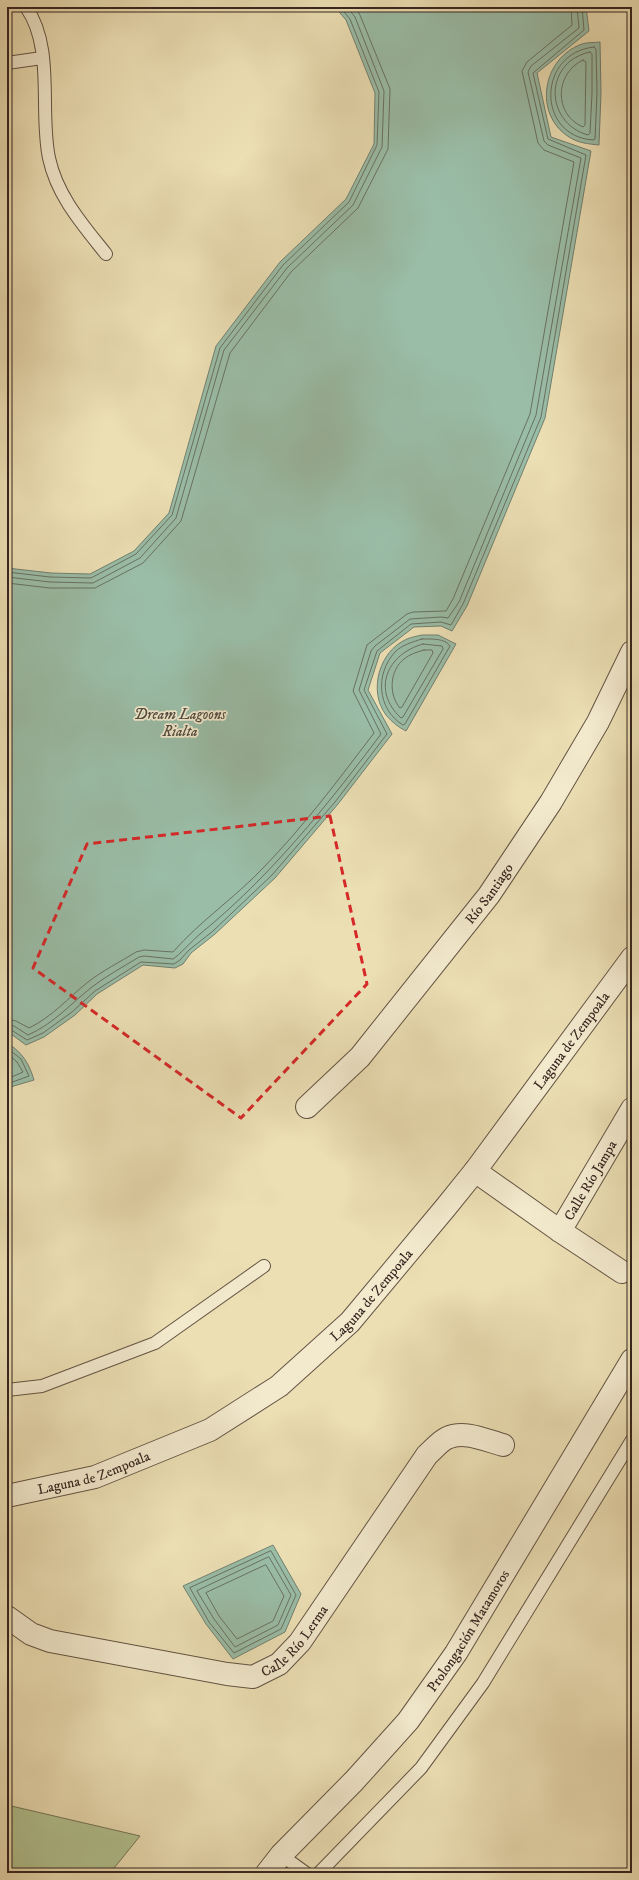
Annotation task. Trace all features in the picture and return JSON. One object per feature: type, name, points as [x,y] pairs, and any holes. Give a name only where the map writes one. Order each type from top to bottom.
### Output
[{"type":"street","name":"Río Santiago","points":[[307,1107],[360,1057],[489,895],[551,802],[598,722],[632,652]]},
{"type":"street","name":"Laguna de Zempoala","points":[[7,1496],[95,1477],[210,1430],[279,1386],[350,1322],[475,1171],[632,958]]},
{"type":"street","name":"Calle Río Jampa","points":[[560,1231],[632,1109]]},
{"type":"street","name":"Calle Río Jampa","points":[[475,1171],[560,1231],[622,1272]]},
{"type":"street","name":"Prolongación Matamoros","points":[[267,1873],[281,1855],[354,1781],[408,1721],[456,1653],[632,1360]]},
{"type":"street","name":"Calle Río Lerma","points":[[7,1617],[31,1634],[50,1641],[227,1674],[253,1677],[279,1664],[300,1642],[427,1455],[445,1438],[455,1435],[464,1435],[503,1445]]},
{"type":"lane","points":[[26,7],[36,26],[42,58],[45,136],[54,178],[61,192],[78,218],[106,254]]},
{"type":"lane","points":[[7,63],[42,58]]},
{"type":"lane","points":[[7,1390],[42,1386],[155,1343],[264,1266]]},
{"type":"lane","points":[[319,1873],[421,1768],[483,1683],[632,1440]]},
{"type":"lane","points":[[281,1855],[306,1873]]},
{"type":"highlighted area","points":[[330,816],[367,984],[241,1118],[33,968],[87,844]]},
{"type":"shaded area","points":[[7,1805],[140,1836],[110,1873],[7,1873]]},
{"type":"water","name":"Dream Lagoons Rialta","points":[[335,7],[586,7],[589,31],[537,73],[551,137],[591,151],[545,418],[467,606],[452,631],[441,626],[414,627],[380,653],[368,690],[392,734],[338,804],[275,878],[215,934],[191,953],[183,964],[175,968],[143,965],[97,994],[75,1015],[44,1037],[26,1045],[11,1034],[7,1034],[7,568],[51,573],[90,574],[134,551],[169,513],[216,346],[280,262],[346,199],[374,144],[375,93],[346,20]]},
{"type":"water","points":[[600,42],[601,93],[599,145],[587,144],[572,139],[558,127],[550,115],[547,101],[547,87],[551,74],[558,61],[568,51],[582,44]]},
{"type":"water","points":[[422,635],[438,635],[456,644],[406,731],[395,724],[386,715],[381,705],[377,684],[379,672],[389,653],[397,645],[407,639]]},
{"type":"water","points":[[7,1043],[17,1050],[24,1058],[30,1068],[34,1080],[7,1088]]},
{"type":"water","points":[[273,1545],[301,1594],[285,1632],[233,1659],[206,1624],[183,1586]]}]
